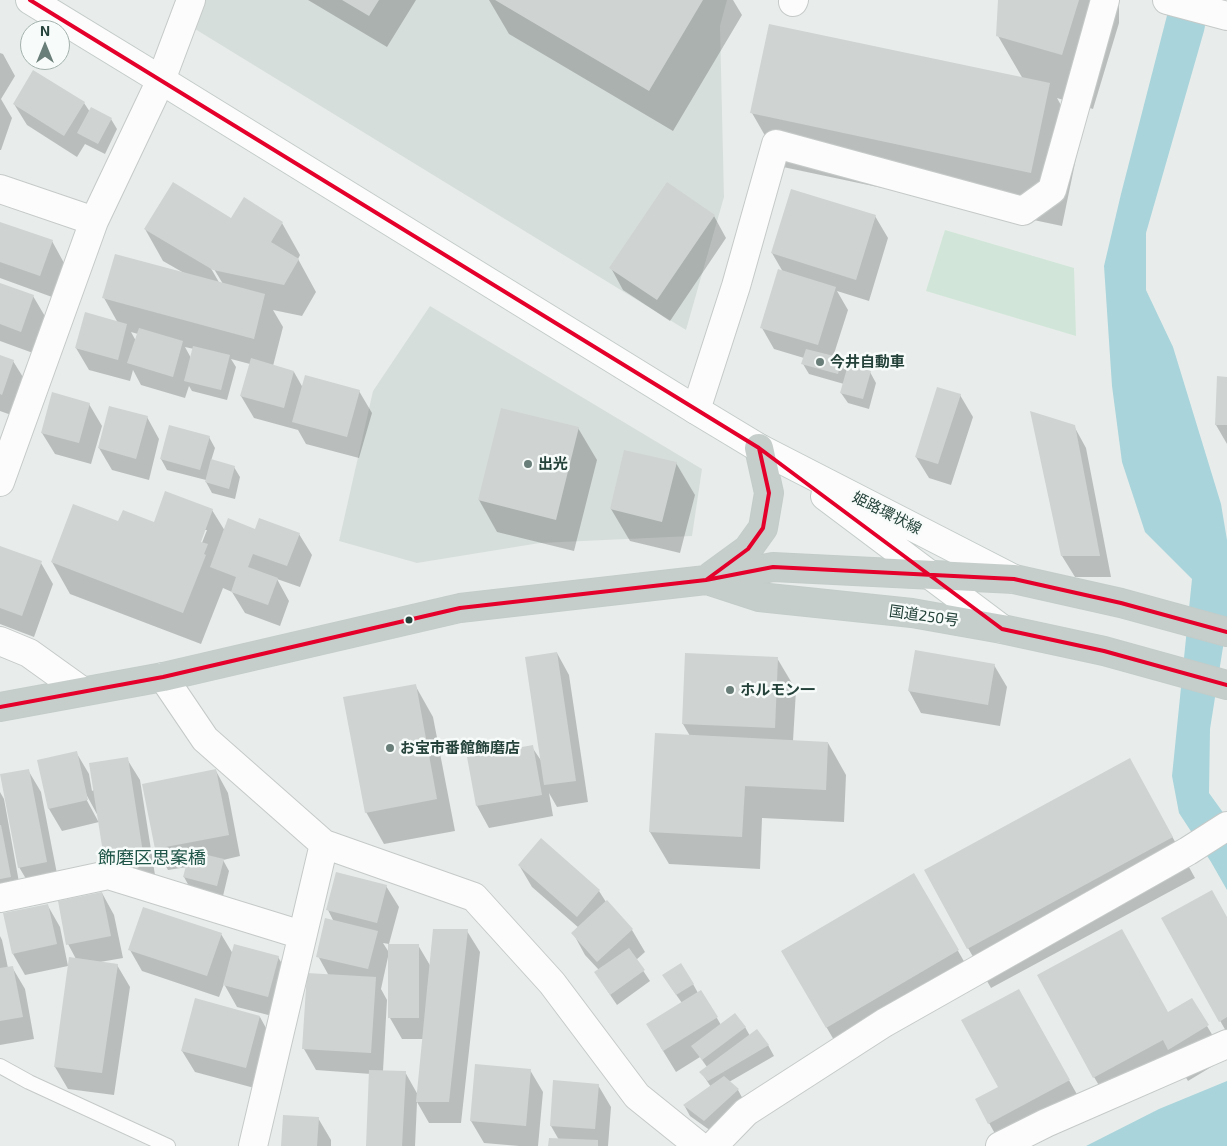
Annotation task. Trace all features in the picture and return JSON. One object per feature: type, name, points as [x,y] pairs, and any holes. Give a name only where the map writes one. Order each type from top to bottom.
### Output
[{"type":"highway","points":[[706,580],[748,549],[763,528],[769,493],[759,448]]},
{"type":"highway","name":"国道250号","points":[[0,707],[163,676],[460,608],[706,580],[772,567],[1014,579],[1121,603],[1227,632]]},
{"type":"highway","name":"国道250号","points":[[706,580],[759,597],[912,613],[1002,629],[1104,651],[1227,685]]},
{"type":"street","name":"姫路環状線","points":[[30,0],[759,448],[1014,579]]},
{"type":"street","points":[[0,482],[94,221],[161,80],[191,0]]},
{"type":"street","points":[[696,410],[736,286],[776,144],[1023,211],[1052,190],[1105,0]]},
{"type":"street","points":[[1167,0],[1223,10]]},
{"type":"street","points":[[0,189],[94,221]]},
{"type":"street","name":"姫路環状線","points":[[759,448],[1002,629]]},
{"type":"street","points":[[0,641],[29,653],[82,691]]},
{"type":"street","points":[[163,676],[204,739],[324,844],[474,897],[552,983],[637,1096],[699,1146]]},
{"type":"street","points":[[713,1146],[746,1112],[884,1023],[1188,851],[1227,826]]},
{"type":"street","points":[[253,1146],[324,844]]},
{"type":"street","points":[[0,898],[108,875],[302,935]]},
{"type":"street","points":[[1000,1146],[1046,1123],[1227,1044]]},
{"type":"lane","points":[[0,1066],[29,1082],[168,1146]]},
{"type":"shaded area","points":[[206,0],[727,0],[720,26],[724,197],[686,330],[195,29]]},
{"type":"shaded area","points":[[430,306],[702,469],[692,536],[540,543],[417,563],[339,541],[373,391]]},
{"type":"green space","points":[[945,230],[1074,268],[1076,336],[926,291]]},
{"type":"water","points":[[1171,0],[1210,0],[1204,31],[1146,233],[1146,290],[1173,347],[1221,504],[1227,540],[1227,622],[1210,729],[1209,793],[1227,818],[1227,890],[1179,813],[1172,776],[1192,579],[1145,532],[1122,462],[1112,386],[1104,266]]},
{"type":"water","points":[[1227,1081],[1227,1146],[1086,1146],[1159,1109]]},
{"type":"building","points":[[342,0],[379,0],[369,16]]},
{"type":"building","points":[[495,0],[703,0],[649,91]]},
{"type":"building","points":[[998,0],[1079,0],[1062,55],[996,36]]},
{"type":"building","points":[[769,24],[1050,83],[1031,173],[750,113]]},
{"type":"building","points":[[33,70],[85,102],[64,136],[13,104]]},
{"type":"building","points":[[91,107],[112,118],[98,144],[77,133]]},
{"type":"building","points":[[173,182],[231,218],[244,197],[283,222],[271,242],[299,259],[284,285],[213,270],[144,229]]},
{"type":"building","points":[[667,182],[715,215],[657,300],[609,268]]},
{"type":"building","points":[[791,189],[876,215],[856,280],[771,253]]},
{"type":"building","points":[[0,222],[53,240],[40,276],[0,262]]},
{"type":"building","points":[[115,254],[265,294],[254,339],[102,298]]},
{"type":"building","points":[[778,269],[836,287],[818,345],[760,328]]},
{"type":"building","points":[[0,283],[34,295],[21,332],[0,324]]},
{"type":"building","points":[[85,312],[127,324],[118,360],[75,348]]},
{"type":"building","points":[[139,328],[183,341],[173,377],[127,363]]},
{"type":"building","points":[[193,346],[230,355],[221,390],[184,381]]},
{"type":"building","points":[[806,349],[842,358],[838,374],[801,364]]},
{"type":"building","points":[[0,355],[14,360],[2,395],[0,394]]},
{"type":"building","points":[[251,358],[294,371],[284,408],[240,396]]},
{"type":"building","points":[[848,365],[871,371],[863,399],[840,393]]},
{"type":"building","points":[[305,375],[360,390],[347,437],[292,422]]},
{"type":"building","points":[[1217,376],[1227,377],[1227,425],[1215,425]]},
{"type":"building","points":[[937,387],[961,394],[938,464],[915,457]]},
{"type":"building","points":[[52,392],[90,403],[79,443],[41,433]]},
{"type":"building","points":[[109,406],[148,416],[136,459],[98,448]]},
{"type":"building","name":"出光","points":[[501,408],[579,427],[556,520],[478,500]]},
{"type":"building","points":[[1030,411],[1075,425],[1100,556],[1061,556]]},
{"type":"building","points":[[169,425],[210,436],[200,470],[160,459]]},
{"type":"building","points":[[624,450],[677,462],[662,522],[610,509]]},
{"type":"building","points":[[211,459],[235,466],[229,489],[205,482]]},
{"type":"building","points":[[165,491],[213,509],[201,542],[208,544],[204,554],[206,555],[183,613],[51,562],[73,504],[118,521],[123,510],[154,522]]},
{"type":"building","points":[[228,518],[255,529],[259,518],[300,533],[287,566],[253,554],[248,567],[278,578],[268,605],[231,592],[236,577],[210,567]]},
{"type":"building","points":[[0,546],[42,561],[22,616],[0,608]]},
{"type":"building","points":[[915,650],[995,664],[988,705],[908,691]]},
{"type":"building","points":[[557,652],[576,781],[544,785],[525,657]]},
{"type":"building","name":"ホルモン一","points":[[685,653],[778,657],[775,728],[682,724]]},
{"type":"building","name":"お宝市番館飾磨店","points":[[416,684],[437,799],[365,813],[343,697]]},
{"type":"building","points":[[655,733],[828,742],[826,790],[745,786],[742,837],[649,832]]},
{"type":"building","points":[[533,745],[542,795],[476,806],[467,757]]},
{"type":"building","points":[[77,751],[88,800],[48,809],[37,760]]},
{"type":"building","points":[[128,757],[143,853],[104,859],[89,763]]},
{"type":"building","points":[[1130,758],[1173,837],[967,949],[924,870]]},
{"type":"building","points":[[29,769],[47,862],[18,868],[0,774]]},
{"type":"building","points":[[216,769],[229,835],[155,849],[142,784]]},
{"type":"building","points":[[0,825],[11,877],[0,879]]},
{"type":"building","points":[[541,838],[600,890],[577,917],[518,865]]},
{"type":"building","points":[[190,851],[224,859],[217,886],[183,877]]},
{"type":"building","points":[[336,872],[387,885],[377,923],[326,910]]},
{"type":"building","points":[[914,873],[959,950],[826,1028],[781,951]]},
{"type":"building","points":[[1212,890],[1227,917],[1227,1017],[1219,1022],[1161,918]]},
{"type":"building","points":[[102,892],[111,936],[66,945],[58,901]]},
{"type":"building","points":[[607,900],[633,929],[597,962],[571,933]]},
{"type":"building","points":[[48,904],[57,944],[12,954],[3,913]]},
{"type":"building","points":[[143,907],[222,933],[207,976],[128,950]]},
{"type":"building","points":[[325,918],[378,931],[368,969],[316,957]]},
{"type":"building","points":[[433,929],[468,929],[449,1102],[416,1102]]},
{"type":"building","points":[[1122,929],[1168,1012],[1192,998],[1209,1025],[1168,1050],[1163,1040],[1093,1078],[1037,975]]},
{"type":"building","points":[[234,944],[279,956],[268,997],[223,985]]},
{"type":"building","points":[[388,944],[419,944],[419,1018],[388,1018]]},
{"type":"building","points":[[629,948],[645,970],[610,995],[594,972]]},
{"type":"building","points":[[69,957],[118,964],[102,1073],[54,1067]]},
{"type":"building","points":[[681,963],[694,984],[676,995],[662,975]]},
{"type":"building","points":[[13,966],[23,1017],[0,1021],[0,968]]},
{"type":"building","points":[[307,973],[376,977],[371,1053],[302,1049]]},
{"type":"building","points":[[1019,989],[1070,1080],[988,1124],[975,1099],[998,1087],[961,1020]]},
{"type":"building","points":[[701,990],[718,1017],[663,1051],[646,1024]]},
{"type":"building","points":[[195,998],[260,1016],[246,1068],[181,1051]]},
{"type":"building","points":[[735,1013],[746,1027],[702,1060],[691,1046]]},
{"type":"building","points":[[757,1029],[769,1045],[708,1081],[699,1072]]},
{"type":"building","points":[[475,1064],[531,1069],[526,1126],[470,1121]]},
{"type":"building","points":[[369,1070],[406,1071],[402,1146],[366,1146]]},
{"type":"building","points":[[724,1076],[739,1089],[704,1121],[683,1105]]},
{"type":"building","points":[[553,1080],[599,1084],[595,1129],[550,1126]]},
{"type":"building","points":[[283,1115],[319,1117],[317,1146],[281,1146]]},
{"type":"building","points":[[549,1138],[598,1140],[598,1146],[548,1146]]},
{"type":"transit line","points":[[30,0],[759,448],[1002,629],[1104,651],[1227,685]]},
{"type":"transit line","points":[[706,580],[748,549],[763,528],[769,493],[759,448]]},
{"type":"transit line","points":[[0,707],[163,677],[460,608],[706,580],[773,567],[1014,579],[1121,603],[1227,632]]},
{"type":"place","name":"今井自動車","points":[[820,362]]},
{"type":"place","name":"出光","points":[[528,464]]},
{"type":"place","name":"ホルモン一","points":[[730,690]]},
{"type":"place","name":"お宝市番館飾磨店","points":[[390,748]]},
{"type":"district","name":"飾磨区思案橋","points":[[152,858]]}]
